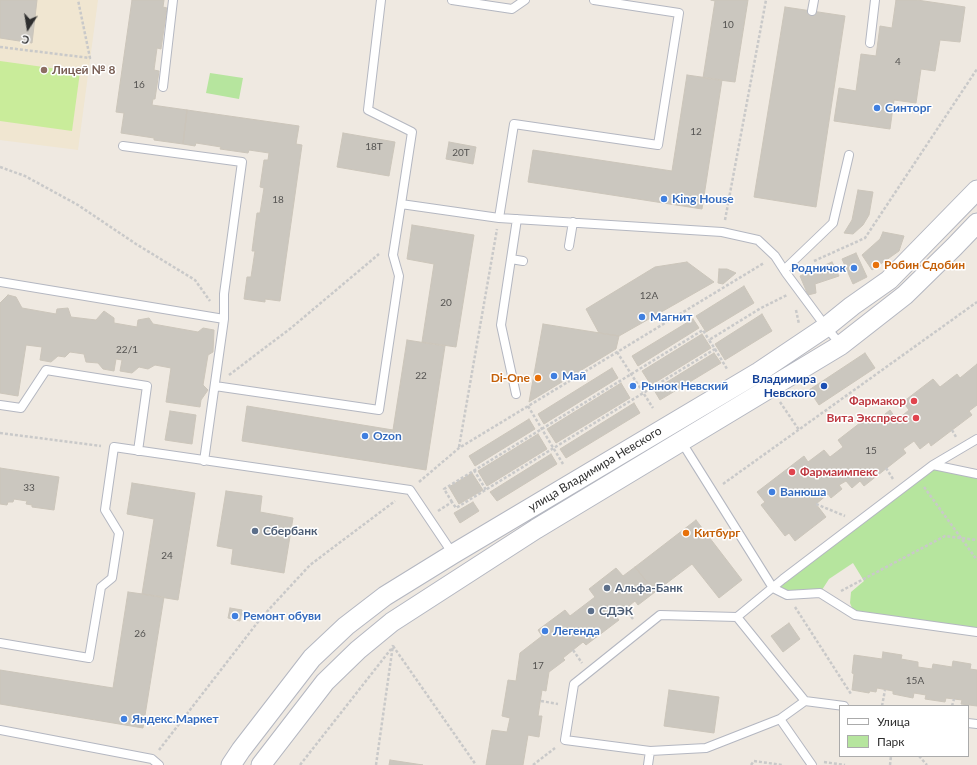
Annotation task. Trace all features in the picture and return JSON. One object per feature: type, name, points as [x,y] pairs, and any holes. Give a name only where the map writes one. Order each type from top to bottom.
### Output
[{"type":"street","name":"улица Владимира Невского","points":[[231,765],[312,658],[346,626],[385,596],[759,372],[826,327],[852,306],[889,280],[977,190]]},
{"type":"street","name":"улица Владимира Невского","points":[[261,765],[325,682],[358,650],[392,622],[536,529],[841,345],[905,295],[977,223]]},
{"type":"lane","points":[[162,87],[173,0]]},
{"type":"lane","points":[[215,386],[379,410],[399,276],[393,255],[412,132],[368,110],[381,0]]},
{"type":"lane","points":[[452,0],[512,9],[525,0]]},
{"type":"lane","points":[[499,218],[514,124],[658,145],[679,13],[619,2],[594,0]]},
{"type":"lane","points":[[812,11],[814,0]]},
{"type":"lane","points":[[870,43],[875,0]]},
{"type":"lane","points":[[123,146],[242,162],[224,294],[224,318],[204,460]]},
{"type":"lane","points":[[785,271],[833,223],[849,155]]},
{"type":"lane","points":[[401,204],[499,218],[722,232],[758,240],[775,256],[785,271],[795,292],[841,345]]},
{"type":"lane","points":[[516,394],[501,325],[517,219]]},
{"type":"lane","points":[[569,246],[573,222]]},
{"type":"lane","points":[[511,259],[523,261]]},
{"type":"lane","points":[[0,282],[224,318]]},
{"type":"lane","points":[[0,405],[21,408],[46,370],[147,386],[138,451]]},
{"type":"lane","points":[[839,705],[805,701],[780,719],[706,748],[650,751],[565,740],[574,684],[660,615],[737,617],[858,521],[933,465],[977,439]]},
{"type":"lane","points":[[681,442],[713,491],[772,588],[787,595],[820,593],[855,615],[977,632]]},
{"type":"lane","points":[[0,643],[89,658],[101,587],[112,578],[119,533],[105,510],[114,447],[410,490],[453,554]]},
{"type":"lane","points":[[933,465],[977,474]]},
{"type":"lane","points":[[737,617],[805,701]]},
{"type":"lane","points":[[780,719],[811,762]]},
{"type":"lane","points":[[0,730],[152,759],[159,765]]},
{"type":"lane","points":[[648,765],[650,751]]},
{"type":"path","points":[[0,47],[90,58],[78,0]]},
{"type":"path","points":[[722,232],[766,0]]},
{"type":"path","points":[[785,271],[864,238],[977,69]]},
{"type":"path","points":[[0,167],[25,176],[78,204],[136,244],[194,280],[224,318]]},
{"type":"path","points":[[459,448],[499,218]]},
{"type":"path","points":[[215,386],[291,328],[395,241]]},
{"type":"path","points":[[152,759],[261,618],[310,565],[410,490],[459,448],[775,256]]},
{"type":"path","points":[[709,340],[761,308],[795,292],[800,327]]},
{"type":"path","points":[[713,491],[977,302]]},
{"type":"path","points":[[715,349],[456,508],[444,489],[703,330],[715,349],[724,364]]},
{"type":"path","points":[[617,352],[653,408]]},
{"type":"path","points":[[528,406],[563,464]]},
{"type":"path","points":[[0,433],[114,447]]},
{"type":"path","points":[[474,470],[486,490]]},
{"type":"path","points":[[917,477],[977,560]]},
{"type":"path","points":[[445,507],[452,502]]},
{"type":"path","points":[[816,504],[858,521]]},
{"type":"path","points":[[828,598],[945,536],[977,540]]},
{"type":"path","points":[[787,595],[854,699]]},
{"type":"path","points":[[241,614],[261,618]]},
{"type":"path","points":[[376,765],[393,646],[392,622]]},
{"type":"path","points":[[300,765],[393,646],[399,642]]},
{"type":"path","points":[[393,646],[476,765]]},
{"type":"path","points":[[882,705],[885,690]]},
{"type":"path","points":[[952,705],[954,699]]},
{"type":"path","points":[[541,701],[571,706]]},
{"type":"path","points":[[533,765],[565,740]]},
{"type":"path","points":[[920,757],[927,765]]},
{"type":"path","points":[[751,765],[754,761],[782,765]]},
{"type":"path","points":[[811,762],[845,765]]},
{"type":"shaded area","name":"Лицей № 8","points":[[0,0],[98,0],[78,150],[0,140]]},
{"type":"green space","points":[[0,61],[80,72],[72,131],[0,121]]},
{"type":"green space","points":[[210,73],[243,78],[239,99],[206,93]]},
{"type":"green space","points":[[933,465],[977,474],[977,632],[855,615],[850,603],[851,592],[864,581],[853,563],[829,579],[820,593],[787,595],[773,588]]},
{"type":"building","points":[[0,0],[37,0],[32,43],[0,38]]},
{"type":"building","points":[[132,0],[164,0],[163,7],[167,8],[161,49],[157,48],[154,70],[159,71],[155,99],[153,99],[152,105],[187,110],[183,144],[121,133],[124,113],[116,112]]},
{"type":"building","points":[[711,0],[748,0],[735,82],[703,78],[715,1]]},
{"type":"building","points":[[896,0],[917,0],[965,7],[960,42],[940,40],[935,71],[921,69],[916,103],[894,100],[890,129],[834,121],[839,88],[856,91],[861,54],[876,56],[880,26],[892,28]]},
{"type":"building","points":[[785,7],[845,16],[816,207],[754,197]]},
{"type":"building","points":[[687,75],[722,80],[702,209],[528,182],[533,150],[672,171]]},
{"type":"building","points":[[187,110],[299,126],[296,144],[302,145],[280,301],[265,299],[265,302],[244,299],[247,277],[251,277],[255,251],[252,251],[257,213],[260,213],[264,188],[260,187],[264,160],[268,160],[269,153],[249,150],[248,153],[220,149],[221,147],[196,143],[195,146],[183,144]]},
{"type":"building","points":[[343,133],[395,142],[389,176],[337,167]]},
{"type":"building","points":[[449,142],[476,147],[473,164],[446,159]]},
{"type":"building","points":[[858,190],[873,192],[869,215],[863,225],[853,234],[844,233],[852,220]]},
{"type":"building","points":[[412,225],[474,235],[456,347],[422,342],[434,264],[407,259]]},
{"type":"building","points":[[883,232],[904,236],[899,251],[872,270],[862,255],[880,239]]},
{"type":"building","name":"Родничок","points":[[856,253],[867,277],[853,284],[842,259]]},
{"type":"building","points":[[687,262],[714,282],[619,336],[599,333],[586,309],[655,267]]},
{"type":"building","points":[[832,262],[839,276],[815,284],[816,293],[808,295],[800,276]]},
{"type":"building","points":[[719,269],[727,269],[736,273],[723,284],[718,283]]},
{"type":"building","points":[[744,286],[754,303],[706,332],[696,316]]},
{"type":"building","points":[[8,295],[16,297],[22,308],[56,314],[57,309],[68,308],[71,317],[96,320],[104,311],[114,318],[114,323],[137,327],[138,320],[149,318],[153,324],[198,332],[203,328],[214,330],[213,352],[208,355],[203,385],[208,390],[201,400],[200,407],[166,402],[171,368],[155,365],[148,369],[139,367],[132,373],[120,371],[122,360],[116,359],[114,371],[103,369],[98,363],[86,362],[84,354],[70,352],[65,357],[58,356],[51,362],[40,360],[42,347],[26,345],[18,396],[0,393],[0,303]]},
{"type":"building","points":[[762,314],[772,331],[725,360],[715,344]]},
{"type":"building","points":[[693,319],[699,328],[638,366],[632,356]]},
{"type":"building","name":"Май","points":[[543,324],[619,336],[616,349],[529,402]]},
{"type":"building","points":[[702,334],[711,348],[651,385],[642,371]]},
{"type":"building","points":[[407,340],[445,346],[426,470],[242,441],[247,406],[393,430]]},
{"type":"building","points":[[714,353],[721,363],[660,400],[654,390]]},
{"type":"building","points":[[865,353],[875,368],[819,405],[809,390]]},
{"type":"building","points":[[977,364],[977,405],[969,411],[972,415],[931,446],[929,442],[920,449],[914,441],[903,449],[906,453],[864,486],[860,481],[852,488],[846,481],[839,485],[842,489],[831,498],[828,494],[816,504],[826,517],[795,541],[789,533],[785,536],[761,505],[765,502],[757,492],[804,456],[808,462],[824,450],[830,457],[843,447],[838,440],[869,416],[874,423],[890,410],[897,420],[909,410],[903,402],[933,379],[940,387],[957,374],[960,378]]},
{"type":"building","points":[[612,368],[618,378],[544,424],[538,414]]},
{"type":"building","points":[[621,383],[630,398],[556,443],[547,429]]},
{"type":"building","points":[[634,403],[640,413],[566,458],[560,449]]},
{"type":"building","points":[[170,411],[196,415],[192,444],[165,440]]},
{"type":"building","points":[[529,419],[535,429],[475,466],[469,456]]},
{"type":"building","points":[[538,434],[547,449],[487,486],[478,471]]},
{"type":"building","points":[[551,454],[557,464],[497,501],[490,492]]},
{"type":"building","points":[[0,468],[59,477],[54,510],[32,507],[32,505],[26,504],[27,501],[14,499],[13,502],[8,502],[7,505],[0,504]]},
{"type":"building","points":[[472,473],[483,490],[459,504],[449,487]]},
{"type":"building","points":[[132,483],[195,493],[178,600],[142,594],[154,519],[127,514]]},
{"type":"building","name":"Сбербанк","points":[[226,491],[262,496],[260,512],[293,518],[284,573],[231,564],[233,549],[217,546]]},
{"type":"building","points":[[473,502],[479,511],[460,523],[454,513]]},
{"type":"building","points":[[696,520],[742,580],[719,598],[692,564],[655,592],[635,567]]},
{"type":"building","points":[[635,567],[655,592],[638,605],[635,601],[616,616],[619,620],[586,645],[583,642],[563,658],[565,660],[549,672],[546,691],[542,690],[538,716],[542,716],[539,737],[528,735],[523,765],[486,765],[492,730],[507,732],[510,718],[502,716],[508,680],[516,681],[520,653],[542,636],[538,630],[565,610],[570,616],[595,597],[589,589],[616,568],[623,576]]},
{"type":"building","points":[[128,592],[164,597],[143,728],[0,704],[0,670],[113,688]]},
{"type":"building","name":"Ремонт обуви","points":[[230,608],[242,610],[240,621],[228,618]]},
{"type":"building","points":[[789,623],[800,639],[783,652],[771,636]]},
{"type":"building","points":[[883,652],[902,655],[901,659],[918,662],[918,667],[932,669],[933,664],[952,667],[953,661],[971,664],[970,669],[977,670],[977,706],[961,704],[962,700],[946,698],[945,702],[925,699],[926,695],[914,693],[913,698],[893,694],[893,691],[877,688],[876,692],[870,691],[869,693],[852,690],[854,655],[882,659]]},
{"type":"building","points":[[669,690],[719,697],[714,733],[664,726]]},
{"type":"building","points":[[390,760],[423,765],[389,765]]},
{"type":"place","name":"Лицей № 8","points":[[44,70]]},
{"type":"place","name":"Синторг","points":[[877,108]]},
{"type":"place","name":"King House","points":[[664,199]]},
{"type":"place","name":"Робин Сдобин","points":[[876,265]]},
{"type":"place","name":"Родничок","points":[[854,268]]},
{"type":"place","name":"Магнит","points":[[642,317]]},
{"type":"place","name":"Май","points":[[554,376]]},
{"type":"place","name":"Di-One","points":[[538,378]]},
{"type":"place","name":"Рынок Невский","points":[[633,386]]},
{"type":"place","name":"Владимира Невского","points":[[824,386]]},
{"type":"place","name":"Фармакор","points":[[914,401]]},
{"type":"place","name":"Вита Экспресс","points":[[916,418]]},
{"type":"place","name":"Ozon","points":[[365,436]]},
{"type":"place","name":"Фармаимпекс","points":[[792,472]]},
{"type":"place","name":"Ванюша","points":[[772,492]]},
{"type":"place","name":"Сбербанк","points":[[255,531]]},
{"type":"place","name":"Китбург","points":[[686,533]]},
{"type":"place","name":"Альфа-Банк","points":[[607,588]]},
{"type":"place","name":"СДЭК","points":[[591,611]]},
{"type":"place","name":"Ремонт обуви","points":[[235,616]]},
{"type":"place","name":"Легенда","points":[[545,631]]},
{"type":"place","name":"Яндекс.Маркет","points":[[124,719]]}]
